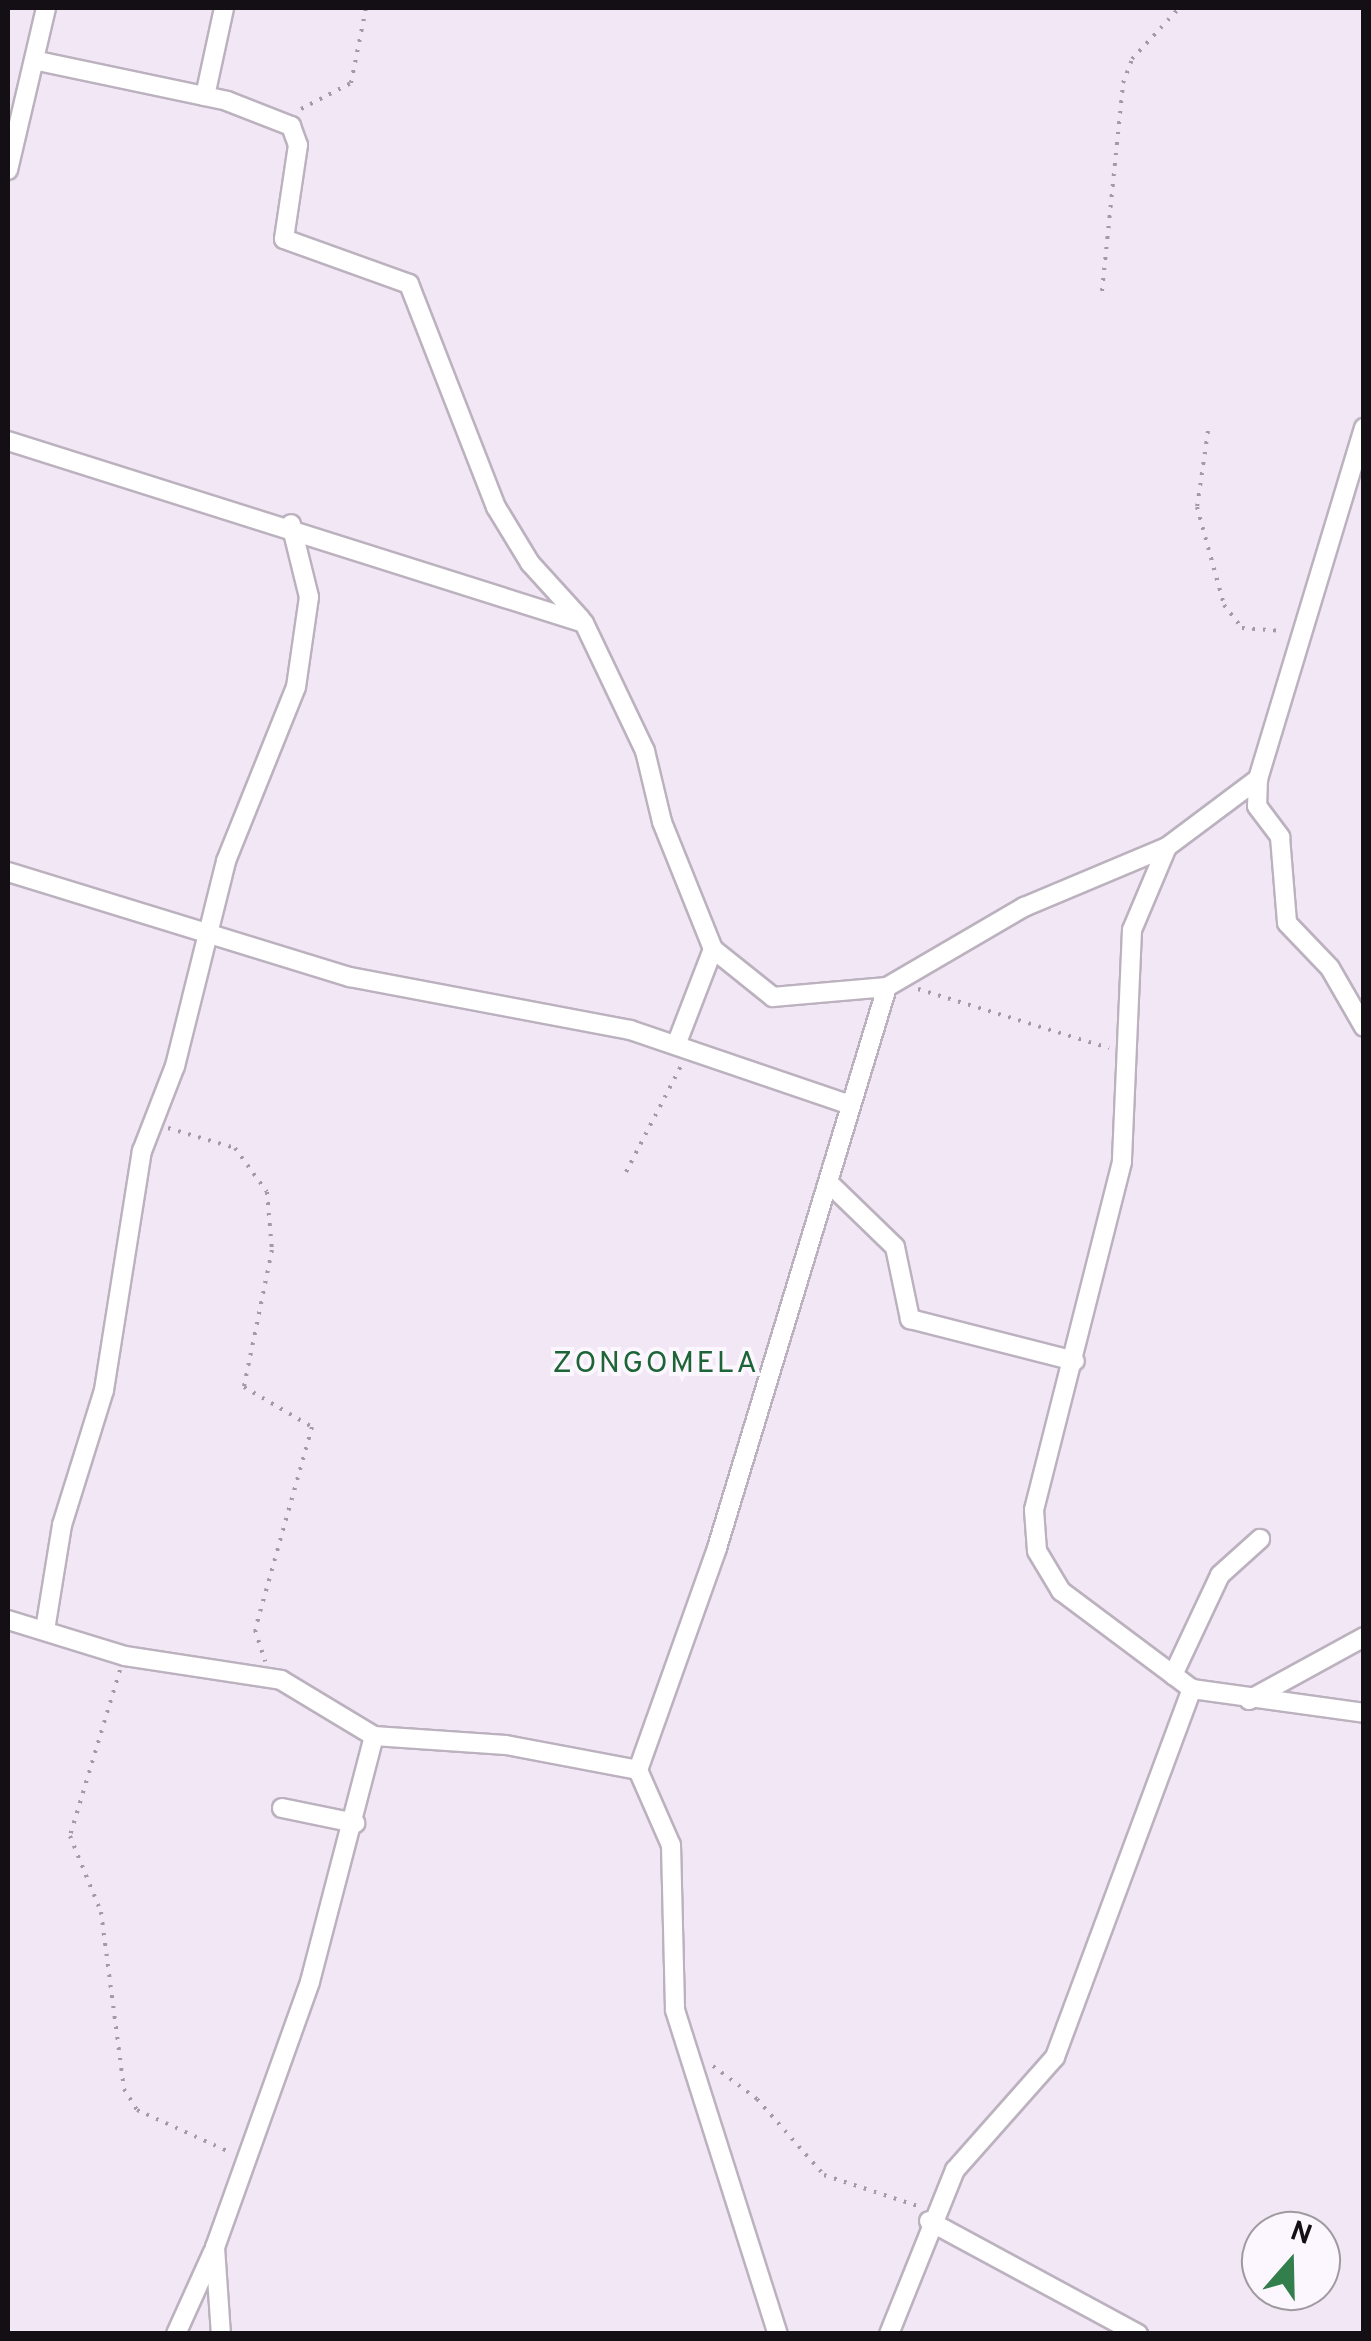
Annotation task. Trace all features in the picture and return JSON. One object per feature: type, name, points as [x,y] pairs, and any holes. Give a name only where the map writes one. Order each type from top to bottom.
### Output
[{"type":"street","points":[[8,170],[38,61],[46,8]]},
{"type":"street","points":[[205,96],[224,8]]},
{"type":"street","points":[[38,61],[205,96],[281,120],[298,145],[284,239],[410,284],[496,507],[530,563],[584,623],[644,751],[662,822],[714,949],[773,997],[890,984],[1024,907],[1167,848],[1258,779]]},
{"type":"street","points":[[1364,428],[1258,779],[1257,806],[1280,837],[1287,923],[1330,968],[1364,1028]]},
{"type":"street","points":[[8,441],[291,524],[584,623]]},
{"type":"street","points":[[45,1630],[62,1525],[100,1410],[152,1123],[212,939],[226,860],[299,668],[309,597],[291,524]]},
{"type":"street","points":[[1167,848],[1132,930],[1123,1054],[1122,1162],[1075,1362],[1034,1510],[1037,1551],[1061,1591],[1192,1689],[1249,1700],[1364,1713]]},
{"type":"street","points":[[8,872],[212,939],[682,1047],[845,1103]]},
{"type":"street","points":[[682,1047],[714,949]]},
{"type":"street","points":[[778,2334],[758,2250],[685,2046],[669,1962],[672,1846],[638,1770],[829,1184],[845,1103],[890,984]]},
{"type":"street","points":[[829,1184],[896,1247],[910,1319],[1075,1362]]},
{"type":"street","points":[[1173,1675],[1220,1575],[1260,1539]]},
{"type":"street","points":[[8,1620],[125,1656],[281,1680],[374,1736],[506,1745],[638,1770]]},
{"type":"street","points":[[1249,1700],[1364,1637]]},
{"type":"street","points":[[889,2334],[932,2216],[955,2170],[1050,2066],[1192,1689]]},
{"type":"street","points":[[176,2334],[215,2247],[244,2161],[355,1823],[374,1736]]},
{"type":"street","points":[[282,1808],[355,1823]]},
{"type":"street","points":[[932,2216],[1138,2334]]},
{"type":"street","points":[[215,2247],[220,2334]]},
{"type":"path","points":[[281,120],[352,84],[366,8]]},
{"type":"path","points":[[1102,291],[1123,84],[1132,59],[1179,8]]},
{"type":"path","points":[[1208,430],[1197,507],[1229,616],[1272,633],[1302,624]]},
{"type":"path","points":[[890,984],[1029,1017],[1123,1054]]},
{"type":"path","points":[[626,1172],[682,1047]]},
{"type":"path","points":[[152,1123],[244,1155],[273,1216],[244,1387],[312,1435],[255,1630],[258,1651],[281,1680]]},
{"type":"path","points":[[125,1656],[70,1836],[101,1912],[124,2089],[137,2110],[244,2161]]},
{"type":"path","points":[[685,2046],[756,2099],[824,2175],[932,2216]]},
{"type":"district","name":"ZONGOMELA","points":[[656,1365]]}]
